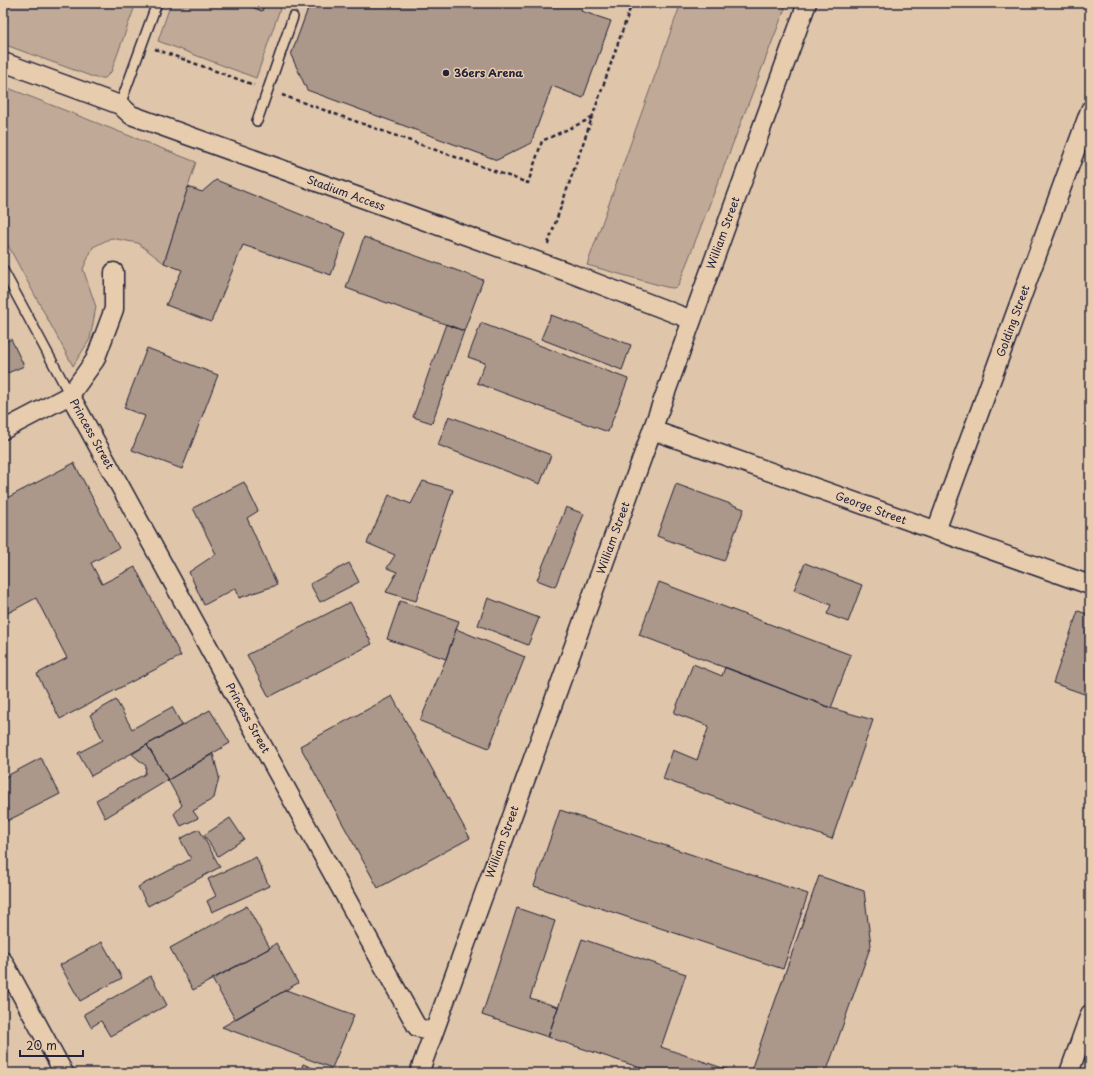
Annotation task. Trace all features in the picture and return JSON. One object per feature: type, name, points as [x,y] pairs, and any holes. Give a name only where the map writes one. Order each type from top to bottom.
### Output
[{"type":"street","name":"William Street","points":[[419,1073],[807,3]]},
{"type":"street","name":"Stadium Access","points":[[3,62],[120,105],[131,115],[542,263],[692,320]]},
{"type":"street","name":"Golding Street","points":[[936,531],[1090,110]]},
{"type":"street","points":[[3,430],[70,395],[95,360],[114,309],[114,272]]},
{"type":"street","name":"Princess Street","points":[[70,395],[417,1027],[433,1033]]},
{"type":"street","name":"George Street","points":[[652,430],[1090,586]]},
{"type":"street","points":[[3,961],[64,1073]]},
{"type":"street","points":[[1069,1073],[1090,1014]]},
{"type":"lane","points":[[120,105],[157,3]]},
{"type":"lane","points":[[257,120],[293,17]]},
{"type":"lane","points":[[3,270],[70,395]]},
{"type":"path","points":[[542,263],[632,3]]},
{"type":"path","points":[[142,44],[528,183],[542,141],[592,118]]},
{"type":"shaded area","points":[[3,3],[136,3],[111,72],[105,78],[96,78],[3,44]]},
{"type":"shaded area","points":[[171,3],[242,3],[262,11],[265,3],[282,3],[256,78],[158,41]]},
{"type":"shaded area","points":[[681,3],[787,3],[678,286],[673,288],[587,265]]},
{"type":"shaded area","points":[[3,86],[196,162],[164,263],[138,243],[111,238],[93,247],[83,269],[96,307],[90,339],[73,366],[3,236]]},
{"type":"building","points":[[242,3],[265,3],[262,11]]},
{"type":"building","name":"36ers Arena","points":[[310,3],[584,3],[581,11],[611,21],[583,98],[552,86],[531,143],[497,160],[307,90],[291,55]]},
{"type":"building","points":[[216,180],[346,233],[331,275],[243,245],[211,322],[166,305],[182,270],[164,263],[188,187],[202,192]]},
{"type":"building","points":[[364,237],[483,280],[464,331],[346,288]]},
{"type":"building","points":[[551,315],[631,345],[622,370],[541,339]]},
{"type":"building","points":[[481,323],[628,379],[608,432],[477,383],[485,363],[468,357]]},
{"type":"building","points":[[446,324],[464,331],[432,423],[413,417]]},
{"type":"building","points":[[11,339],[24,366],[3,375],[3,343]]},
{"type":"building","points":[[147,348],[218,375],[182,469],[132,450],[145,416],[124,408]]},
{"type":"building","points":[[449,416],[551,455],[540,484],[438,445]]},
{"type":"building","points":[[74,463],[119,548],[91,563],[102,584],[135,567],[181,656],[60,719],[37,674],[67,658],[36,598],[6,614],[3,609],[3,500]]},
{"type":"building","points":[[423,481],[453,490],[416,601],[386,592],[397,572],[387,568],[395,555],[367,543],[389,495],[411,504]]},
{"type":"building","points":[[244,482],[258,511],[247,518],[277,585],[239,598],[236,588],[204,605],[189,572],[216,554],[193,508]]},
{"type":"building","points":[[676,484],[744,509],[724,561],[657,536]]},
{"type":"building","points":[[566,507],[584,514],[555,587],[537,580]]},
{"type":"building","points":[[349,563],[359,582],[320,602],[310,584]]},
{"type":"building","points":[[805,563],[862,585],[848,622],[827,614],[831,605],[794,590]]},
{"type":"building","points":[[659,582],[851,655],[831,708],[639,635]]},
{"type":"building","points":[[488,598],[539,618],[528,645],[478,625]]},
{"type":"building","points":[[400,601],[459,621],[446,659],[387,639]]},
{"type":"building","points":[[350,602],[372,644],[269,697],[247,655]]},
{"type":"building","points":[[1078,611],[1090,615],[1090,696],[1053,683]]},
{"type":"building","points":[[456,629],[525,657],[489,748],[420,721],[446,659]]},
{"type":"building","points":[[693,664],[722,676],[725,667],[831,708],[873,720],[832,839],[663,779],[673,750],[697,760],[709,726],[674,713]]},
{"type":"building","points":[[392,696],[470,838],[378,888],[300,746]]},
{"type":"building","points":[[116,700],[132,729],[172,707],[182,725],[91,776],[78,753],[103,740],[90,715]]},
{"type":"building","points":[[210,710],[230,743],[168,780],[147,745]]},
{"type":"building","points":[[147,745],[168,780],[105,818],[96,800],[145,774],[146,766],[132,754]]},
{"type":"building","points":[[213,754],[219,777],[214,798],[193,811],[198,818],[181,826],[174,814],[182,805],[168,780]]},
{"type":"building","points":[[41,758],[60,794],[3,823],[3,778]]},
{"type":"building","points":[[560,810],[808,894],[783,969],[534,886]]},
{"type":"building","points":[[230,818],[244,839],[218,856],[204,835]]},
{"type":"building","points":[[199,829],[220,867],[148,906],[138,887],[191,859],[180,839]]},
{"type":"building","points":[[256,857],[269,886],[212,912],[207,901],[216,896],[208,879]]},
{"type":"building","points":[[819,876],[864,891],[871,945],[826,1073],[750,1073]]},
{"type":"building","points":[[247,906],[270,948],[193,990],[170,948]]},
{"type":"building","points":[[517,908],[555,921],[530,998],[558,1007],[548,1037],[482,1015]]},
{"type":"building","points":[[582,939],[686,974],[661,1047],[737,1073],[656,1073],[548,1037]]},
{"type":"building","points":[[102,942],[122,978],[80,1001],[60,965]]},
{"type":"building","points":[[276,943],[298,983],[235,1019],[212,979],[270,948]]},
{"type":"building","points":[[151,976],[167,1005],[110,1036],[101,1021],[91,1027],[84,1014]]},
{"type":"building","points":[[286,990],[354,1015],[332,1068],[222,1027]]},
{"type":"building","points":[[303,1064],[324,1073],[300,1073]]},
{"type":"place","name":"36ers Arena","points":[[446,73]]}]
